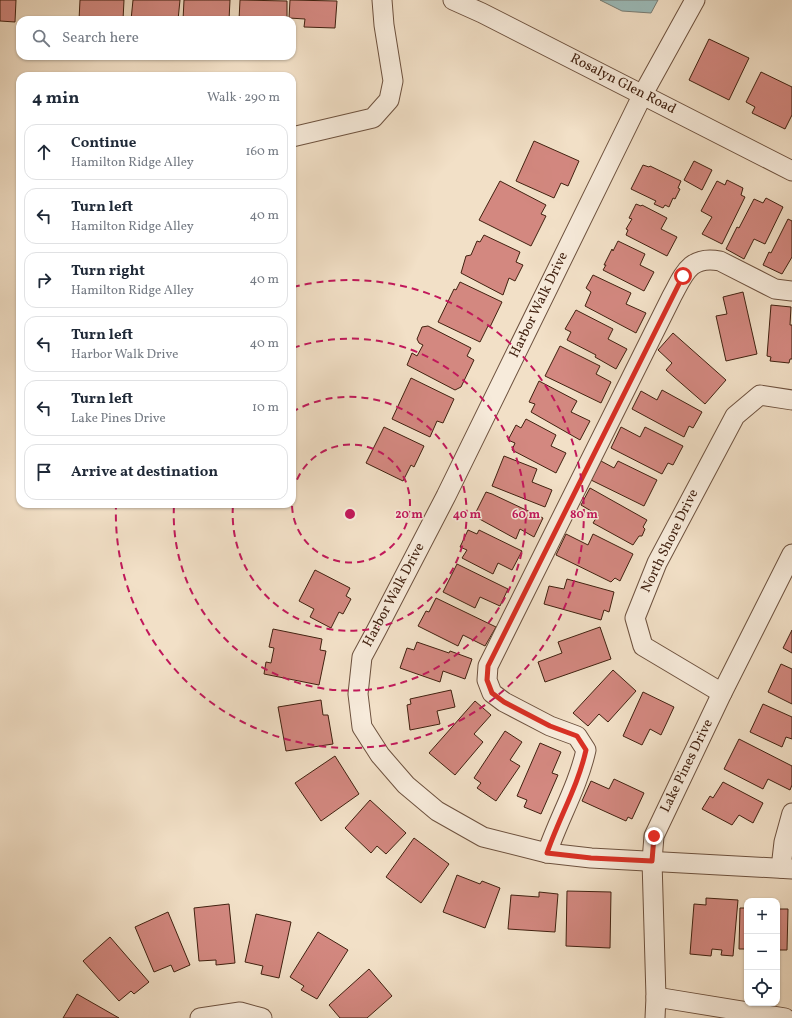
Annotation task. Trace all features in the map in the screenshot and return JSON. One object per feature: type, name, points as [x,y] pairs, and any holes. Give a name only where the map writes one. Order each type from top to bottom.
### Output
[{"type":"street","points":[[296,136],[374,118],[389,100],[393,81],[384,25],[382,0]]},
{"type":"street","name":"Rosalyn Glen Road","points":[[453,0],[482,13],[643,94],[792,171]]},
{"type":"street","name":"Harbor Walk Drive","points":[[695,0],[643,94],[446,496],[362,657],[358,694],[362,727],[380,755],[406,785],[437,811],[483,837],[547,853],[591,858],[787,869]]},
{"type":"street","points":[[547,853],[555,830],[582,769],[586,750],[577,736],[550,726],[504,702],[492,693],[487,680],[488,666],[672,296],[690,266],[710,259],[720,261],[775,289],[792,291]]},
{"type":"street","name":"North Shore Drive","points":[[722,693],[643,646],[634,618],[657,563],[735,416],[760,395],[792,400]]},
{"type":"street","name":"Lake Pines Drive","points":[[655,1018],[656,997],[652,861],[654,836],[722,693],[791,560]]},
{"type":"street","points":[[787,869],[784,842],[792,813]]},
{"type":"street","points":[[656,997],[785,1018]]},
{"type":"street","points":[[200,1018],[240,1012],[262,1018]]},
{"type":"water","points":[[600,0],[658,0],[651,13],[622,11]]},
{"type":"building","points":[[0,0],[16,0],[15,22],[0,21]]},
{"type":"building","points":[[80,0],[124,0],[123,16],[79,16]]},
{"type":"building","points":[[133,0],[180,0],[178,16],[131,16]]},
{"type":"building","points":[[184,0],[230,0],[229,16],[183,16]]},
{"type":"building","points":[[240,0],[287,1],[287,16],[239,16]]},
{"type":"building","points":[[290,0],[337,1],[335,28],[304,27],[305,19],[296,18],[296,16],[289,16]]},
{"type":"building","points":[[709,39],[749,58],[729,100],[689,80]]},
{"type":"building","points":[[761,72],[792,87],[792,115],[785,129],[752,113],[755,107],[746,102]]},
{"type":"building","points":[[534,141],[579,161],[568,186],[561,183],[554,198],[516,181]]},
{"type":"building","points":[[694,161],[712,170],[702,190],[684,180]]},
{"type":"building","points":[[643,165],[650,166],[681,181],[678,188],[680,189],[675,199],[673,198],[669,207],[665,205],[663,208],[654,204],[656,201],[631,189]]},
{"type":"building","points":[[727,180],[743,188],[741,195],[745,197],[722,244],[702,234],[712,217],[701,211],[717,181],[725,185]]},
{"type":"building","points":[[500,181],[546,205],[541,214],[546,216],[531,246],[479,220]]},
{"type":"building","points":[[766,198],[783,207],[765,244],[754,239],[744,259],[726,249],[754,199],[763,203]]},
{"type":"building","points":[[636,204],[642,205],[667,218],[661,229],[677,237],[667,256],[626,235],[628,230],[626,229],[632,219],[629,218]]},
{"type":"building","points":[[788,219],[792,221],[792,257],[782,274],[763,265],[769,252],[771,253]]},
{"type":"building","points":[[484,235],[520,252],[516,262],[523,265],[515,281],[509,278],[503,295],[461,273],[466,256],[471,255],[477,241],[480,242]]},
{"type":"building","points":[[618,241],[645,254],[640,265],[654,272],[644,291],[603,270],[612,249],[613,251]]},
{"type":"building","points":[[593,275],[631,293],[626,304],[646,313],[636,333],[585,306],[591,292],[586,288]]},
{"type":"building","points":[[460,282],[502,302],[490,327],[488,326],[480,342],[438,322],[454,289],[456,290]]},
{"type":"building","points":[[743,292],[757,354],[726,361],[716,316],[727,314],[723,297]]},
{"type":"building","points":[[771,305],[791,307],[790,325],[792,325],[792,359],[790,359],[789,363],[770,361],[771,357],[767,356]]},
{"type":"building","points":[[576,310],[613,329],[608,339],[627,349],[616,369],[595,357],[596,355],[567,340],[571,332],[565,329]]},
{"type":"building","points":[[428,326],[471,348],[467,356],[474,360],[461,387],[455,390],[407,365],[412,353],[417,356],[423,345],[419,343],[417,339],[422,327]]},
{"type":"building","points":[[673,333],[726,380],[705,404],[666,370],[672,363],[658,350]]},
{"type":"building","points":[[560,346],[600,366],[596,374],[611,382],[601,403],[545,376]]},
{"type":"building","points":[[411,378],[454,399],[443,423],[437,421],[430,437],[392,419]]},
{"type":"building","points":[[539,381],[577,401],[571,412],[590,421],[580,440],[531,412],[535,404],[529,402]]},
{"type":"building","points":[[662,390],[702,412],[693,428],[689,426],[684,437],[632,409],[641,391],[657,400]]},
{"type":"building","points":[[526,419],[556,435],[551,446],[566,453],[556,473],[512,450],[515,443],[508,440],[516,425],[521,428]]},
{"type":"building","points":[[384,427],[424,446],[414,467],[411,465],[403,481],[366,463]]},
{"type":"building","points":[[621,427],[640,437],[645,427],[683,446],[673,465],[668,463],[662,474],[611,448]]},
{"type":"building","points":[[504,456],[537,469],[532,482],[552,490],[545,507],[492,486]]},
{"type":"building","points":[[601,461],[614,468],[618,461],[657,480],[644,506],[591,480]]},
{"type":"building","points":[[590,488],[647,520],[643,527],[645,529],[642,536],[639,536],[633,545],[593,523],[598,515],[581,505]]},
{"type":"building","points":[[486,492],[543,518],[534,537],[520,529],[516,539],[474,516]]},
{"type":"building","points":[[468,530],[477,534],[479,530],[522,551],[512,570],[498,563],[493,574],[462,558],[467,550],[460,547]]},
{"type":"building","points":[[566,534],[588,545],[593,534],[633,554],[620,581],[615,578],[611,582],[556,555]]},
{"type":"building","points":[[457,564],[508,589],[500,606],[480,597],[475,608],[443,592]]},
{"type":"building","points":[[315,570],[350,588],[346,596],[351,599],[343,614],[339,612],[331,628],[310,617],[314,609],[299,601]]},
{"type":"building","points":[[567,579],[614,592],[609,612],[604,610],[601,620],[544,604],[549,586],[564,589]]},
{"type":"building","points":[[436,598],[496,627],[485,646],[463,635],[458,646],[418,626],[426,611],[429,612]]},
{"type":"building","points":[[600,627],[611,659],[545,682],[538,662],[562,653],[558,642]]},
{"type":"building","points":[[273,629],[322,639],[320,650],[326,651],[319,685],[264,674],[266,662],[271,663],[274,648],[269,647]]},
{"type":"building","points":[[792,630],[792,653],[783,648]]},
{"type":"building","points":[[417,642],[472,659],[465,679],[443,671],[440,682],[400,668],[407,648],[414,650]]},
{"type":"building","points":[[781,664],[792,669],[792,704],[768,692]]},
{"type":"building","points":[[613,670],[636,691],[608,722],[599,714],[588,726],[573,713]]},
{"type":"building","points":[[451,690],[455,707],[437,711],[440,724],[410,730],[407,705],[411,704],[410,699]]},
{"type":"building","points":[[643,692],[674,707],[661,735],[650,729],[642,745],[623,736]]},
{"type":"building","points":[[321,700],[323,715],[328,715],[333,744],[286,751],[278,707]]},
{"type":"building","points":[[475,701],[491,715],[474,734],[483,742],[455,775],[429,753]]},
{"type":"building","points":[[763,704],[792,717],[792,739],[786,737],[782,747],[750,732]]},
{"type":"building","points":[[505,731],[522,742],[510,760],[520,766],[496,801],[477,788],[481,783],[474,778]]},
{"type":"building","points":[[739,739],[792,766],[792,785],[790,790],[768,779],[763,789],[724,769]]},
{"type":"building","points":[[540,743],[561,752],[552,773],[558,775],[541,814],[524,807],[527,800],[517,796]]},
{"type":"building","points":[[335,756],[359,794],[321,821],[295,783]]},
{"type":"building","points":[[614,779],[644,793],[632,819],[628,817],[626,821],[582,801],[591,781],[609,789]]},
{"type":"building","points":[[723,782],[763,803],[753,823],[739,815],[732,825],[702,809],[710,796],[713,798]]},
{"type":"building","points":[[370,800],[406,833],[386,854],[377,846],[371,853],[345,828]]},
{"type":"building","points":[[414,838],[449,864],[421,903],[386,877]]},
{"type":"building","points":[[457,875],[480,884],[482,881],[500,888],[485,928],[443,912]]},
{"type":"building","points":[[567,891],[611,892],[610,948],[566,946]]},
{"type":"building","points":[[539,892],[558,894],[555,932],[508,929],[511,895],[539,897]]},
{"type":"building","points":[[706,898],[738,900],[733,956],[721,955],[722,950],[712,949],[711,956],[690,954],[694,904],[706,905]]},
{"type":"building","points":[[229,904],[235,963],[216,965],[216,960],[199,961],[194,908]]},
{"type":"building","points":[[740,908],[744,908],[744,949],[739,949]]},
{"type":"building","points":[[780,909],[788,909],[787,950],[780,950]]},
{"type":"building","points":[[168,912],[190,965],[174,972],[171,965],[154,972],[135,927]]},
{"type":"building","points":[[256,914],[291,922],[279,978],[261,974],[263,966],[245,962]]},
{"type":"building","points":[[318,932],[348,950],[317,999],[301,990],[304,986],[290,977]]},
{"type":"building","points":[[110,937],[149,982],[134,994],[131,991],[119,1001],[83,961]]},
{"type":"building","points":[[369,969],[392,996],[367,1018],[340,1018],[329,1005]]},
{"type":"building","points":[[77,994],[119,1018],[63,1018]]},
{"type":"route","points":[[654,836],[652,861],[591,858],[547,853],[555,830],[582,769],[586,750],[577,736],[550,726],[504,702],[492,693],[487,680],[488,666],[495,650],[683,276]]}]
